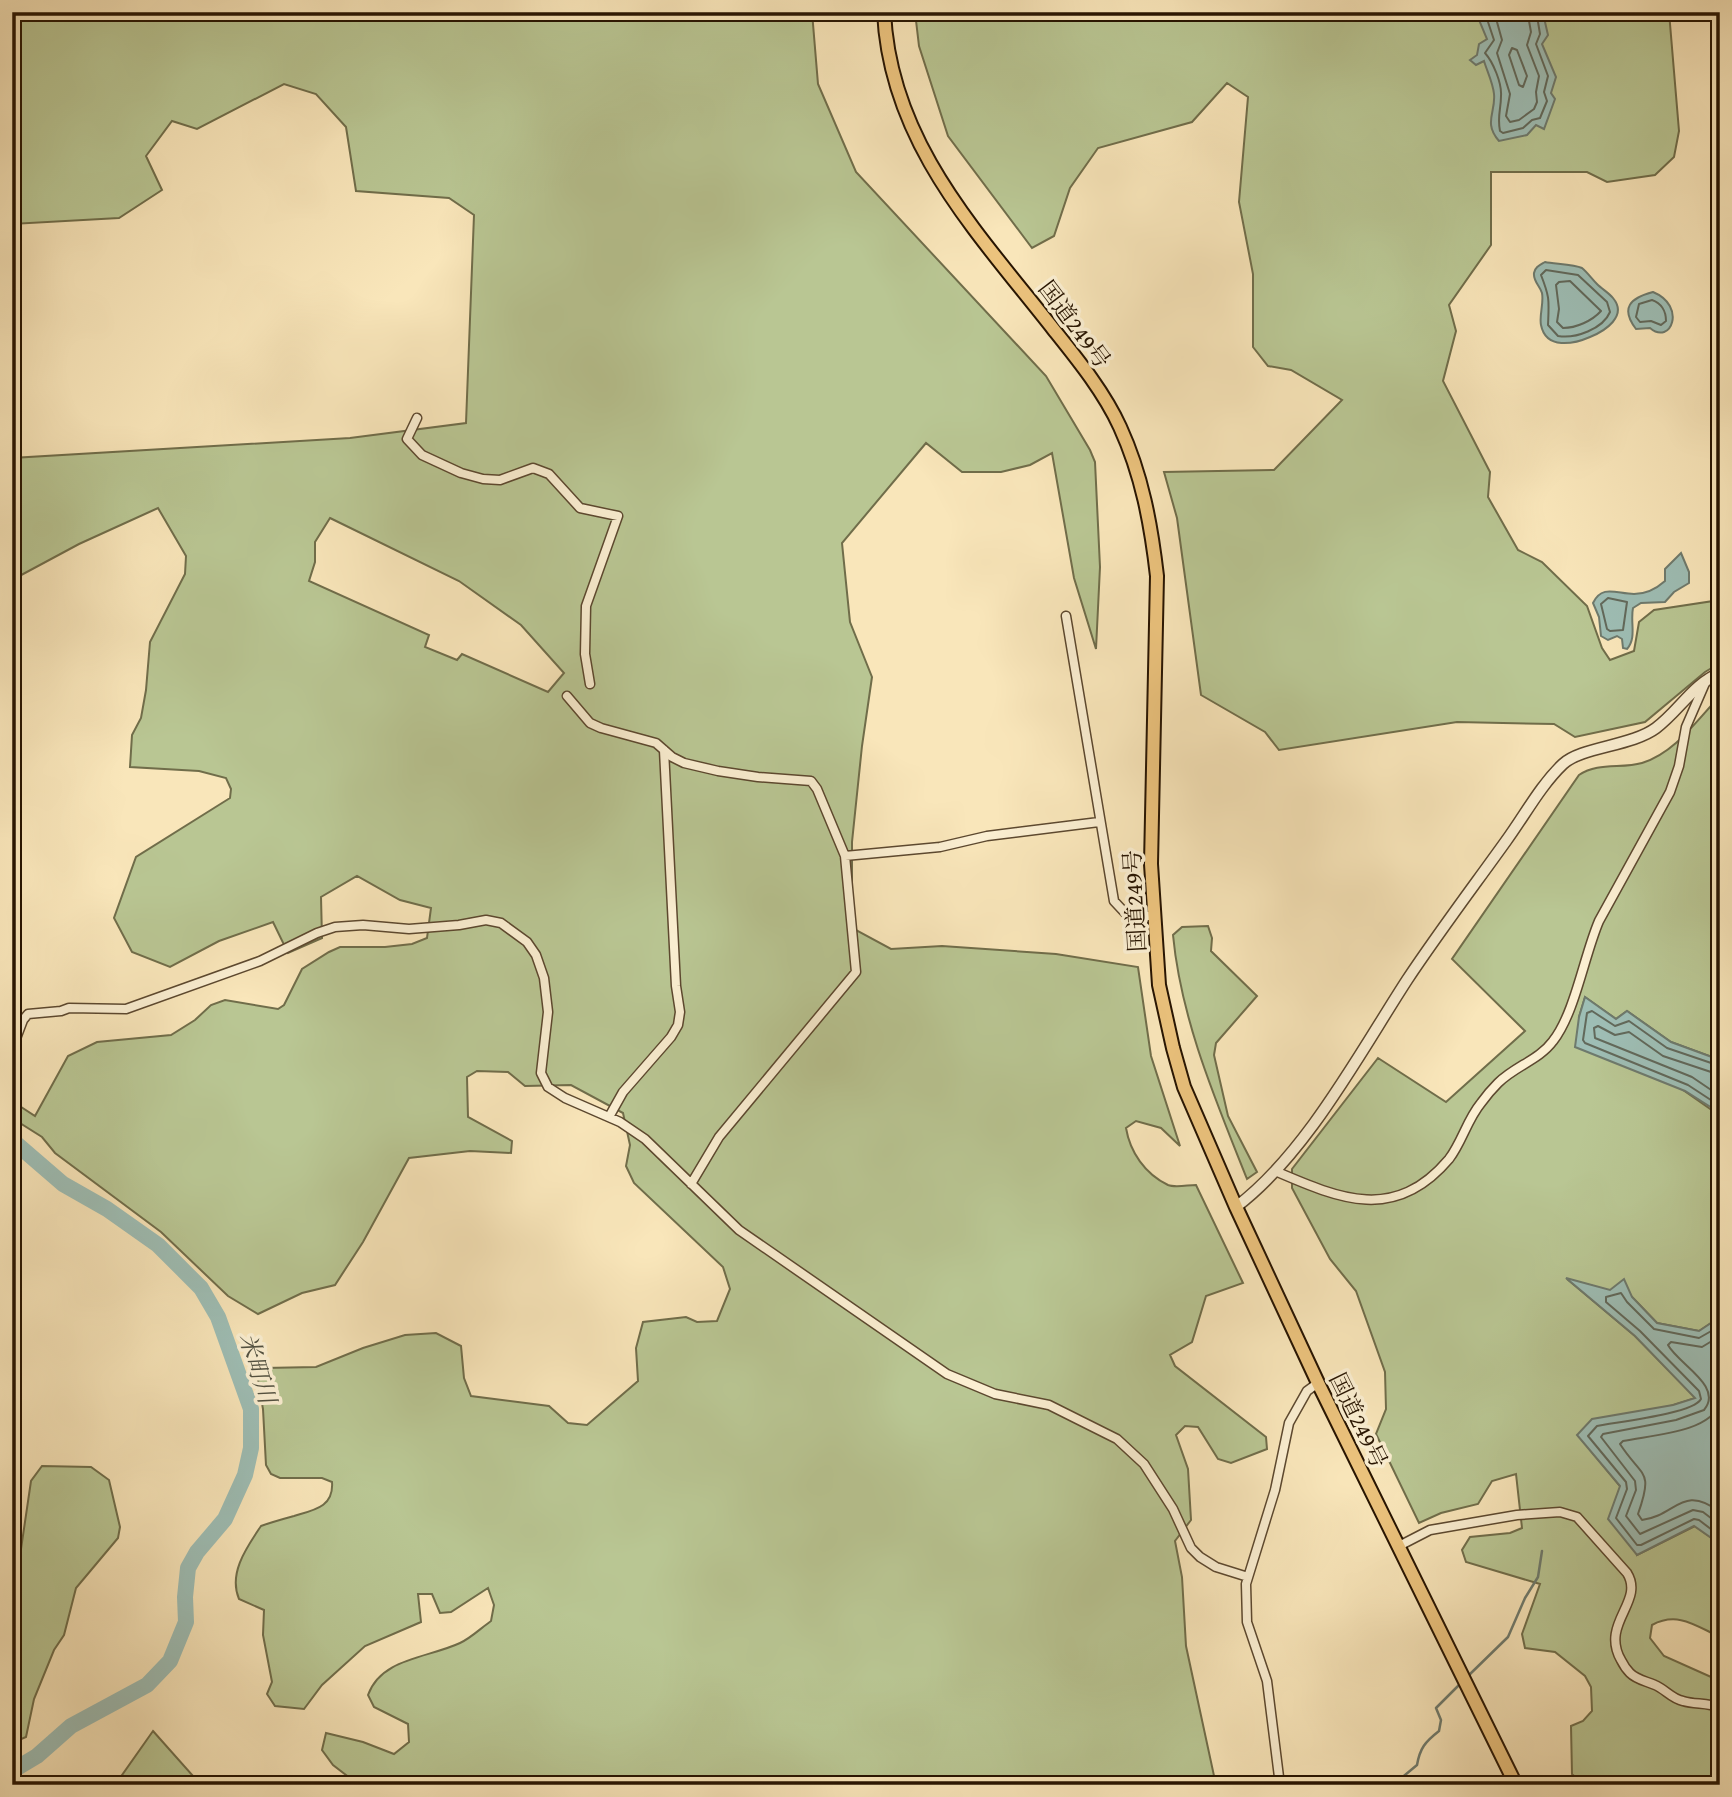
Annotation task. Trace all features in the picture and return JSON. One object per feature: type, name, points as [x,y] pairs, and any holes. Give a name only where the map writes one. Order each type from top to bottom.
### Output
[{"type":"highway","name":"国道249号","points":[[884,12],[887,44],[895,78],[914,132],[932,169],[952,199],[1083,367],[1120,426],[1144,491],[1157,576],[1151,864],[1154,916],[1159,985],[1184,1087],[1236,1208],[1318,1383],[1516,1785]]},
{"type":"street","points":[[416,418],[407,439],[422,455],[461,473],[484,479],[500,480],[533,468],[549,474],[580,508],[618,516],[586,606],[585,654],[590,684]]},
{"type":"street","points":[[1066,616],[1114,901],[1128,916],[1154,916]]},
{"type":"street","points":[[1236,1208],[1259,1189],[1287,1159],[1327,1103],[1408,978],[1544,785],[1566,761],[1640,737],[1656,728],[1707,678],[1720,673]]},
{"type":"street","points":[[1275,1171],[1323,1192],[1368,1200],[1397,1198],[1410,1192],[1426,1182],[1449,1158],[1477,1108],[1499,1081],[1535,1058],[1552,1042],[1564,1024],[1589,943],[1599,921],[1670,792],[1679,766],[1686,727],[1707,678]]},
{"type":"street","points":[[567,696],[590,723],[656,743],[684,762],[758,777],[811,781],[817,789],[845,856],[856,972],[719,1137],[691,1184]]},
{"type":"street","points":[[609,1117],[623,1092],[678,1026],[680,1012],[676,986],[664,750]]},
{"type":"street","points":[[845,856],[940,847],[987,836],[1099,822]]},
{"type":"street","points":[[12,1049],[28,1014],[69,1008],[126,1009],[249,966],[335,927],[363,925],[409,929],[486,920],[507,926],[527,942],[536,955],[544,978],[548,1012],[541,1053],[541,1073],[548,1087],[565,1098],[609,1117],[645,1139],[739,1230],[947,1374],[995,1394],[1049,1405],[1117,1439],[1144,1464],[1191,1548],[1216,1567],[1248,1577]]},
{"type":"street","points":[[1280,1785],[1268,1681],[1247,1622],[1245,1595],[1275,1490],[1289,1423],[1307,1391],[1318,1383]]},
{"type":"street","points":[[1397,1547],[1430,1530],[1517,1515],[1560,1512],[1577,1517],[1627,1573],[1633,1584],[1633,1592],[1615,1630],[1614,1644],[1630,1673],[1686,1703],[1706,1703],[1720,1708]]},
{"type":"green space","points":[[12,12],[812,12],[818,84],[856,172],[1046,376],[1095,462],[1100,567],[1096,649],[1074,578],[1052,453],[1030,465],[1001,472],[962,472],[926,443],[842,543],[850,622],[872,677],[852,842],[852,928],[891,949],[942,946],[1056,954],[1138,967],[1151,1056],[1180,1146],[1161,1128],[1136,1121],[1126,1128],[1128,1137],[1135,1154],[1152,1175],[1171,1186],[1196,1185],[1243,1283],[1206,1296],[1192,1342],[1170,1355],[1175,1366],[1266,1437],[1267,1449],[1231,1463],[1218,1459],[1198,1427],[1185,1426],[1176,1435],[1188,1469],[1191,1520],[1175,1541],[1182,1577],[1186,1646],[1216,1785],[359,1785],[333,1765],[322,1750],[326,1733],[363,1742],[394,1754],[409,1742],[408,1724],[374,1707],[368,1695],[374,1683],[394,1666],[460,1643],[491,1621],[494,1605],[488,1588],[451,1612],[440,1613],[432,1594],[418,1594],[421,1622],[365,1646],[322,1685],[304,1709],[275,1706],[267,1694],[272,1682],[263,1635],[264,1610],[239,1599],[236,1589],[237,1570],[261,1526],[321,1506],[330,1497],[332,1482],[322,1478],[280,1478],[271,1474],[266,1465],[263,1409],[258,1381],[264,1368],[316,1367],[405,1335],[436,1333],[461,1346],[464,1378],[471,1396],[549,1406],[568,1423],[587,1425],[638,1381],[636,1348],[643,1322],[686,1317],[697,1322],[717,1321],[730,1289],[723,1267],[634,1183],[626,1166],[630,1145],[623,1113],[571,1085],[525,1086],[508,1072],[477,1071],[467,1077],[468,1117],[512,1141],[511,1153],[470,1151],[409,1158],[363,1242],[335,1285],[302,1293],[258,1314],[228,1296],[161,1232],[55,1153],[42,1137],[12,1118],[12,1101],[35,1116],[68,1056],[97,1042],[171,1035],[195,1020],[211,1005],[225,1000],[278,1009],[284,1005],[302,969],[329,952],[340,947],[412,944],[427,938],[431,908],[400,900],[357,876],[321,897],[322,938],[288,953],[273,922],[219,941],[170,967],[132,952],[114,918],[136,857],[230,798],[231,789],[226,778],[199,771],[130,767],[132,735],[141,718],[146,690],[150,642],[185,574],[186,556],[158,508],[79,544],[12,580],[12,458],[350,438],[466,423],[474,215],[449,198],[356,191],[346,127],[316,94],[284,84],[197,129],[172,121],[146,156],[162,190],[119,218],[12,224]],"holes":[[[330,518],[459,581],[521,625],[564,673],[548,692],[462,654],[457,660],[425,647],[429,635],[309,581],[315,562],[315,542]]]},
{"type":"green space","points":[[915,12],[1074,12],[1084,16],[1090,12],[1669,12],[1679,131],[1674,157],[1655,175],[1607,182],[1587,172],[1491,172],[1491,245],[1449,305],[1456,331],[1443,381],[1490,472],[1488,497],[1518,550],[1542,562],[1587,606],[1602,648],[1610,660],[1634,651],[1639,622],[1654,610],[1720,600],[1720,663],[1705,672],[1645,722],[1575,737],[1554,724],[1457,722],[1279,750],[1265,732],[1201,695],[1177,518],[1164,472],[1274,470],[1342,400],[1291,370],[1268,366],[1253,347],[1253,274],[1239,202],[1248,97],[1227,83],[1192,122],[1098,148],[1070,188],[1054,236],[1032,248],[948,136],[919,46]]},
{"type":"green space","points":[[1720,696],[1720,1060],[1671,1042],[1627,1011],[1616,1019],[1585,997],[1579,1017],[1716,1113],[1720,1113],[1720,1317],[1699,1331],[1657,1323],[1632,1297],[1567,1279],[1635,1336],[1696,1398],[1578,1435],[1620,1486],[1637,1555],[1695,1526],[1720,1544],[1720,1637],[1687,1622],[1670,1619],[1652,1625],[1650,1638],[1664,1656],[1720,1681],[1720,1785],[1583,1785],[1572,1774],[1571,1726],[1583,1721],[1592,1711],[1591,1687],[1585,1676],[1555,1652],[1525,1648],[1522,1634],[1540,1584],[1466,1562],[1462,1550],[1470,1537],[1510,1533],[1522,1528],[1516,1474],[1492,1481],[1478,1504],[1441,1513],[1419,1523],[1376,1434],[1386,1409],[1385,1372],[1356,1291],[1330,1259],[1292,1188],[1292,1169],[1378,1058],[1446,1102],[1525,1031],[1452,959],[1579,775],[1594,768],[1642,763],[1665,752],[1685,735]]},
{"type":"green space","points":[[1208,926],[1212,938],[1211,951],[1257,996],[1216,1043],[1214,1055],[1228,1116],[1257,1172],[1247,1179],[1201,1060],[1177,967],[1173,935],[1182,927]]},
{"type":"green space","points":[[42,1466],[91,1467],[109,1480],[120,1527],[118,1538],[76,1588],[64,1635],[54,1650],[34,1699],[26,1737],[12,1743],[12,1559],[21,1549],[31,1481]]},
{"type":"green space","points":[[153,1731],[201,1785],[115,1785]]},
{"type":"water","points":[[1485,12],[1549,12],[1545,22],[1548,35],[1542,44],[1556,77],[1551,93],[1555,99],[1544,129],[1536,125],[1527,135],[1499,141],[1494,135],[1491,123],[1494,100],[1491,81],[1484,61],[1476,65],[1470,60],[1477,55],[1479,44],[1487,39],[1479,20]]},
{"type":"water","points":[[1545,262],[1582,268],[1617,305],[1618,311],[1613,322],[1596,334],[1576,342],[1554,342],[1549,338],[1541,325],[1542,293],[1534,276],[1537,268]]},
{"type":"water","points":[[1653,292],[1663,298],[1673,314],[1669,328],[1664,332],[1650,328],[1636,329],[1629,315],[1628,310],[1633,301]]},
{"type":"water","points":[[1681,553],[1689,572],[1689,583],[1674,592],[1665,602],[1641,603],[1633,608],[1633,635],[1627,649],[1623,648],[1622,639],[1617,636],[1608,640],[1601,636],[1599,617],[1593,603],[1597,597],[1610,591],[1639,594],[1655,589],[1665,581],[1665,569]]},
{"type":"water","points":[[1585,997],[1616,1019],[1627,1011],[1671,1042],[1720,1060],[1720,1113],[1685,1091],[1575,1047]]},
{"type":"water","points":[[1566,1278],[1610,1290],[1624,1279],[1632,1297],[1657,1323],[1699,1331],[1720,1317],[1720,1544],[1694,1526],[1637,1555],[1608,1519],[1620,1486],[1577,1435],[1592,1419],[1673,1405],[1695,1398],[1635,1336]]},
{"type":"waterway","name":"米町川","points":[[12,1140],[63,1184],[107,1209],[158,1245],[201,1288],[218,1317],[251,1409],[251,1448],[245,1475],[225,1519],[197,1552],[188,1568],[186,1622],[170,1661],[147,1685],[71,1726],[37,1756],[12,1771]]},
{"type":"waterway","points":[[1467,1677],[1508,1637],[1525,1598],[1538,1577],[1542,1551]]},
{"type":"waterway","points":[[1393,1785],[1417,1765],[1424,1746],[1439,1731],[1441,1720],[1436,1708],[1460,1684]]}]
